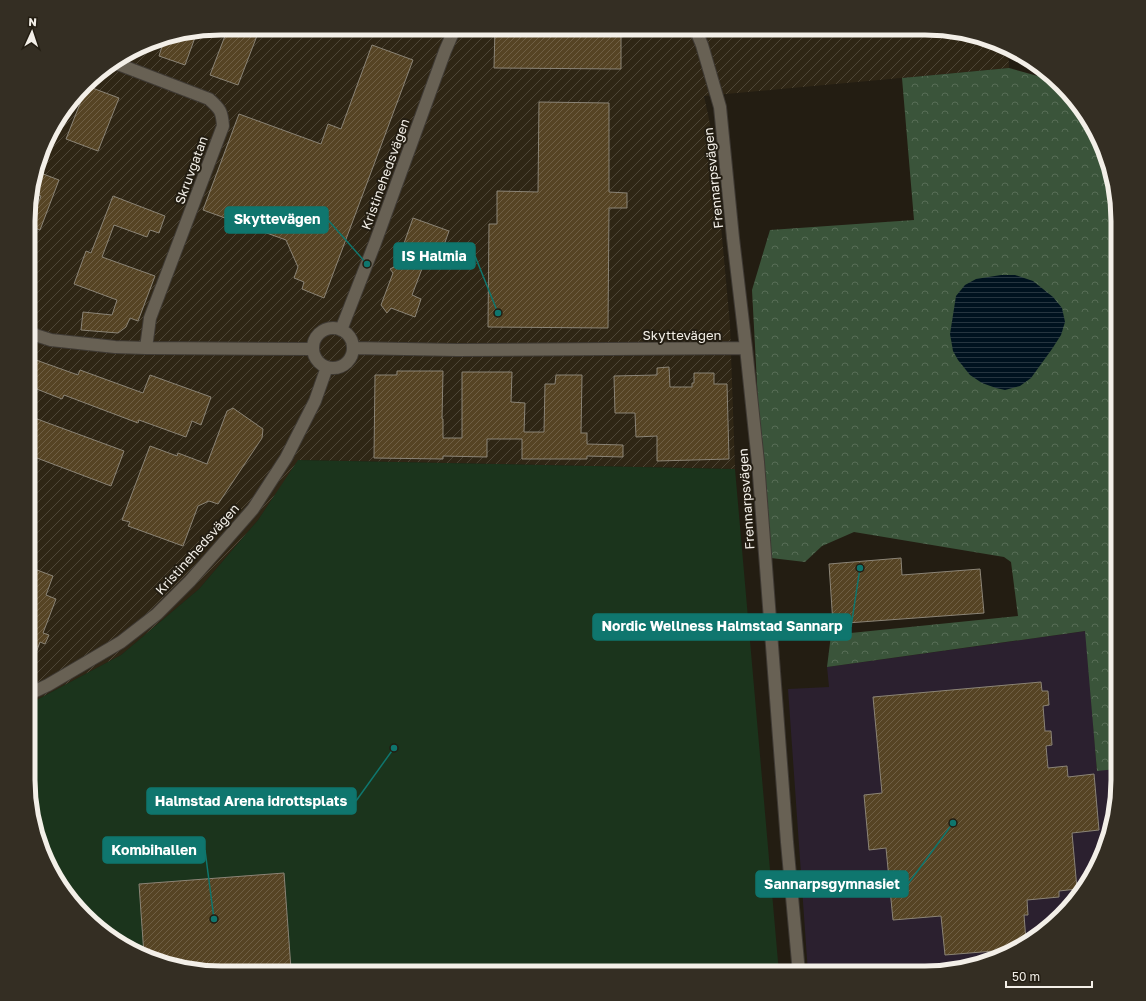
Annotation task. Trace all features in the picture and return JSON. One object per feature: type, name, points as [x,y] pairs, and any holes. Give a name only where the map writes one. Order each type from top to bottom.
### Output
[{"type":"street","name":"Kristinehedsvägen","points":[[341,330],[452,35]]},
{"type":"street","name":"Frennarpsvägen","points":[[698,35],[720,107],[758,462],[787,842],[798,966]]},
{"type":"street","name":"Skruvgatan","points":[[120,65],[209,99],[220,109],[223,126],[150,318],[146,348]]},
{"type":"street","points":[[333,328],[341,330],[350,337],[353,348],[351,357],[346,364],[335,368],[323,366],[314,355],[313,348],[319,334],[333,328]]},
{"type":"street","points":[[35,335],[51,340],[115,347],[313,348]]},
{"type":"street","name":"Skyttevägen","points":[[353,348],[457,350],[746,348]]},
{"type":"street","name":"Kristinehedsvägen","points":[[35,691],[121,642],[157,614],[190,581],[253,509],[286,458],[315,401],[327,367]]},
{"type":"shaded area","points":[[209,35],[937,35],[973,41],[1008,55],[1009,68],[704,96],[713,138],[730,325],[735,469],[299,460],[258,520],[199,589],[121,655],[35,701],[35,209],[41,173],[49,150],[60,128],[81,98],[98,81],[118,66],[139,54],[161,45],[173,41]]},
{"type":"shaded area","points":[[1086,631],[1097,771],[1111,762],[1111,792],[1105,828],[1092,862],[1073,893],[1048,920],[1028,935],[1007,947],[973,960],[937,966],[808,966],[788,689],[829,687],[827,667]]},
{"type":"green space","points":[[1009,68],[1044,78],[1065,98],[1080,118],[1097,150],[1105,173],[1111,209],[1111,770],[1097,771],[1085,631],[827,667],[831,635],[1018,616],[1011,562],[1004,557],[854,532],[822,546],[805,562],[771,558],[758,402],[752,290],[770,230],[914,220],[902,78]]},
{"type":"green space","points":[[298,460],[735,469],[778,966],[209,966],[173,960],[150,952],[118,935],[98,920],[81,903],[66,883],[49,851],[41,828],[35,792],[35,701],[121,655],[199,589],[258,520]]},
{"type":"water","points":[[1001,275],[1015,275],[1033,281],[1053,297],[1062,308],[1065,322],[1061,335],[1031,378],[1020,386],[1005,390],[982,383],[970,375],[953,351],[950,334],[956,296],[965,285],[976,279]]},
{"type":"building","points":[[225,35],[257,35],[238,85],[210,75]]},
{"type":"building","points":[[495,35],[621,35],[621,69],[494,68]]},
{"type":"building","points":[[195,37],[185,65],[159,56],[163,44]]},
{"type":"building","points":[[372,45],[413,60],[324,298],[302,289],[304,282],[294,278],[298,267],[286,240],[203,210],[239,114],[321,144],[328,124],[341,129]]},
{"type":"building","points":[[92,88],[119,98],[98,151],[66,139],[83,96]]},
{"type":"building","points":[[539,102],[609,103],[609,192],[627,193],[627,208],[609,208],[608,328],[488,327],[489,224],[497,224],[497,191],[538,192]]},
{"type":"building","points":[[41,173],[59,180],[40,230],[35,228],[35,212],[41,196],[37,195]]},
{"type":"building","points":[[113,196],[165,216],[159,233],[150,230],[147,237],[114,225],[102,257],[155,276],[138,321],[130,318],[126,327],[118,333],[81,330],[83,312],[112,315],[117,300],[74,284],[86,251],[91,253]]},
{"type":"building","points":[[413,218],[449,231],[443,248],[436,245],[428,268],[423,266],[412,295],[421,299],[415,317],[391,308],[387,313],[381,305],[393,273],[390,269],[396,266]]},
{"type":"building","points":[[36,360],[78,375],[80,370],[143,393],[150,375],[211,397],[201,425],[192,421],[186,437],[139,420],[138,423],[64,395],[62,399],[35,388]]},
{"type":"building","points":[[669,367],[670,387],[692,387],[692,383],[694,383],[694,373],[714,373],[714,384],[727,384],[729,459],[657,461],[657,436],[636,437],[635,413],[615,413],[614,376],[657,375],[657,368]]},
{"type":"building","points":[[397,371],[443,371],[443,438],[462,438],[462,372],[512,372],[511,402],[525,403],[524,432],[544,432],[545,384],[555,384],[556,375],[582,375],[581,433],[587,433],[587,444],[623,445],[623,457],[587,456],[587,459],[522,459],[522,439],[487,439],[487,457],[443,456],[443,459],[374,458],[375,375],[397,375]]},
{"type":"building","points":[[233,408],[263,429],[262,438],[218,504],[209,501],[198,506],[183,546],[128,526],[130,522],[122,520],[150,446],[177,456],[178,453],[207,464],[227,411]]},
{"type":"building","points":[[35,418],[124,451],[111,486],[35,457]]},
{"type":"building","points":[[901,558],[902,575],[980,569],[984,613],[833,624],[829,564]]},
{"type":"building","points":[[35,569],[53,576],[46,595],[56,599],[43,633],[49,635],[45,644],[40,642],[35,656]]},
{"type":"building","points":[[1041,682],[1042,691],[1048,691],[1049,705],[1043,706],[1045,731],[1051,731],[1052,745],[1046,746],[1048,768],[1067,766],[1068,777],[1094,774],[1099,830],[1072,833],[1077,887],[1076,889],[1059,891],[1059,897],[1027,900],[1028,915],[1024,915],[1026,936],[994,953],[994,951],[945,955],[941,916],[893,920],[886,848],[869,850],[864,795],[882,793],[873,697]]},
{"type":"building","points":[[284,873],[291,966],[209,966],[173,960],[144,949],[139,884]]},
{"type":"place","name":"Skyttevägen","points":[[367,264]]},
{"type":"place","name":"IS Halmia","points":[[498,313]]},
{"type":"place","name":"Nordic Wellness Halmstad Sannarp","points":[[860,568]]},
{"type":"place","name":"Halmstad Arena idrottsplats","points":[[394,748]]},
{"type":"place","name":"Sannarpsgymnasiet","points":[[953,823]]},
{"type":"place","name":"Kombihallen","points":[[214,919]]}]
